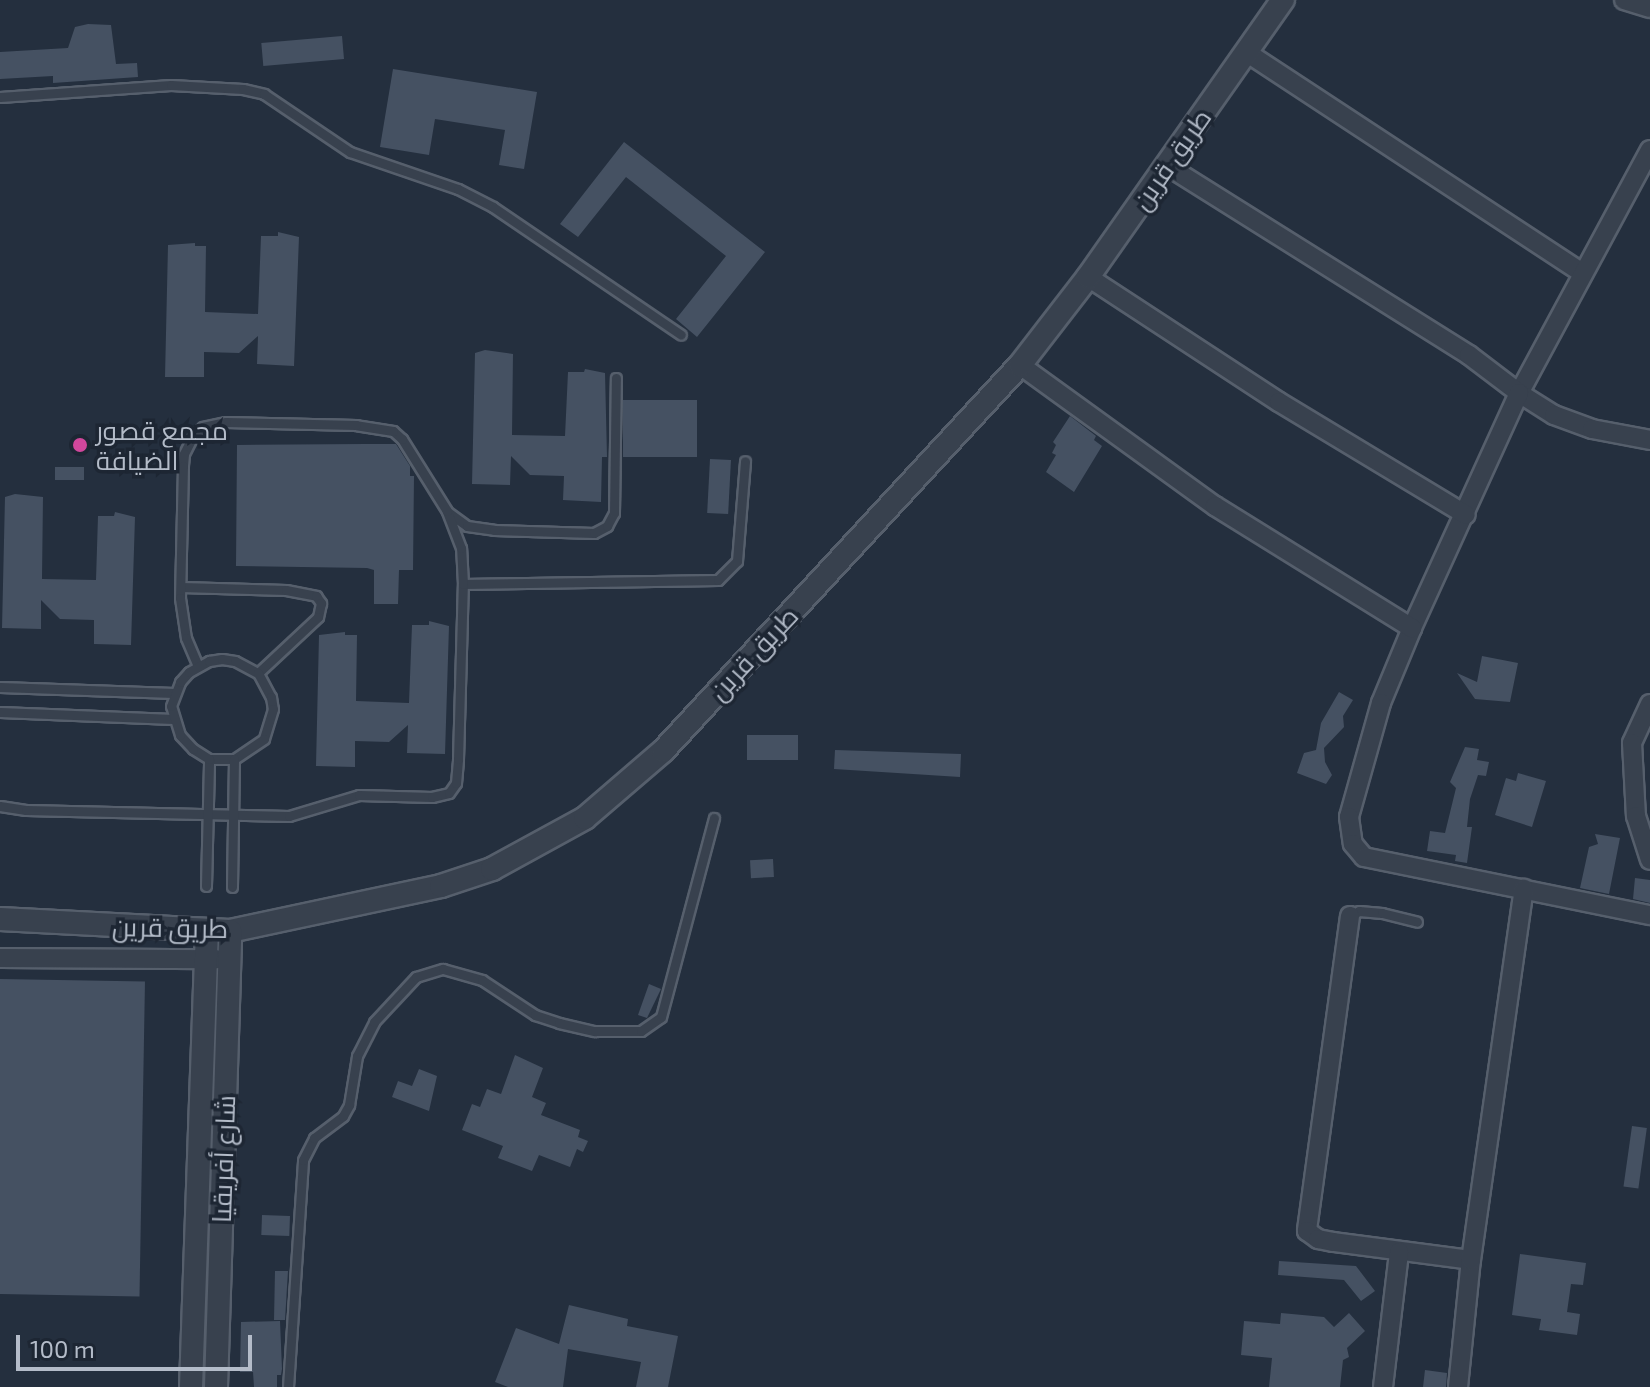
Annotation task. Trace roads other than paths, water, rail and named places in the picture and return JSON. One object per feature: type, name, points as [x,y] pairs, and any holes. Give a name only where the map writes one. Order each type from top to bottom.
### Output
[{"type":"street","name":"طريق قرين","points":[[0,919],[230,931],[441,886],[492,869],[585,818],[663,751],[1020,365],[1088,277],[1283,0]]},
{"type":"street","points":[[1624,0],[1650,8]]},
{"type":"street","points":[[1246,52],[1583,273]]},
{"type":"street","points":[[1650,150],[1519,393],[1412,628],[1381,703],[1349,817],[1353,844],[1364,857],[1650,915]]},
{"type":"street","points":[[1166,165],[1469,355],[1554,415],[1592,429],[1650,440]]},
{"type":"street","points":[[1088,277],[1279,402],[1466,515]]},
{"type":"street","points":[[1020,365],[1215,506],[1412,628]]},
{"type":"street","points":[[1650,704],[1632,743],[1636,816],[1650,860]]},
{"type":"street","points":[[1458,1387],[1471,1260],[1524,889]]},
{"type":"street","points":[[1350,916],[1305,1222],[1307,1231],[1318,1239],[1471,1260]]},
{"type":"street","name":"شارع أفريقيا","points":[[216,1387],[230,931]]},
{"type":"street","name":"شارع أفريقيا","points":[[191,1387],[207,932]]},
{"type":"street","points":[[0,958],[229,959]]},
{"type":"street","points":[[1383,1387],[1399,1252]]},
{"type":"lane","points":[[0,97],[171,85],[243,89],[264,94],[350,152],[458,189],[493,207],[681,335]]},
{"type":"lane","points":[[447,511],[467,526],[480,529],[594,533],[607,526],[614,513],[616,378]]},
{"type":"lane","points":[[1,807],[289,816],[359,795],[432,797],[449,793],[456,783],[458,759],[463,584],[461,548],[447,511],[402,439],[382,427],[212,424],[194,434],[184,454],[181,587],[182,624],[198,666]]},
{"type":"lane","points":[[463,584],[718,580],[737,561],[745,461]]},
{"type":"lane","points":[[181,587],[286,590],[316,596],[321,603],[318,617],[258,673]]},
{"type":"lane","points":[[222,659],[235,661],[258,673],[271,697],[270,727],[255,748],[234,759],[209,759],[193,749],[180,735],[173,719],[174,693],[180,682],[198,666],[222,659]]},
{"type":"lane","points":[[0,687],[174,693]]},
{"type":"lane","points":[[0,712],[173,719]]},
{"type":"lane","points":[[206,886],[209,759]]},
{"type":"lane","points":[[232,887],[234,759]]},
{"type":"lane","points":[[288,1387],[303,1160],[314,1138],[343,1116],[349,1105],[357,1056],[374,1022],[416,977],[443,969],[482,980],[524,1009],[559,1023],[595,1031],[641,1031],[661,1017],[714,818]]},
{"type":"lane","points":[[1350,916],[1359,911],[1382,913],[1417,922]]},
{"type":"place","name":"مجمع قصور الضيافة","points":[[80,445]]}]
